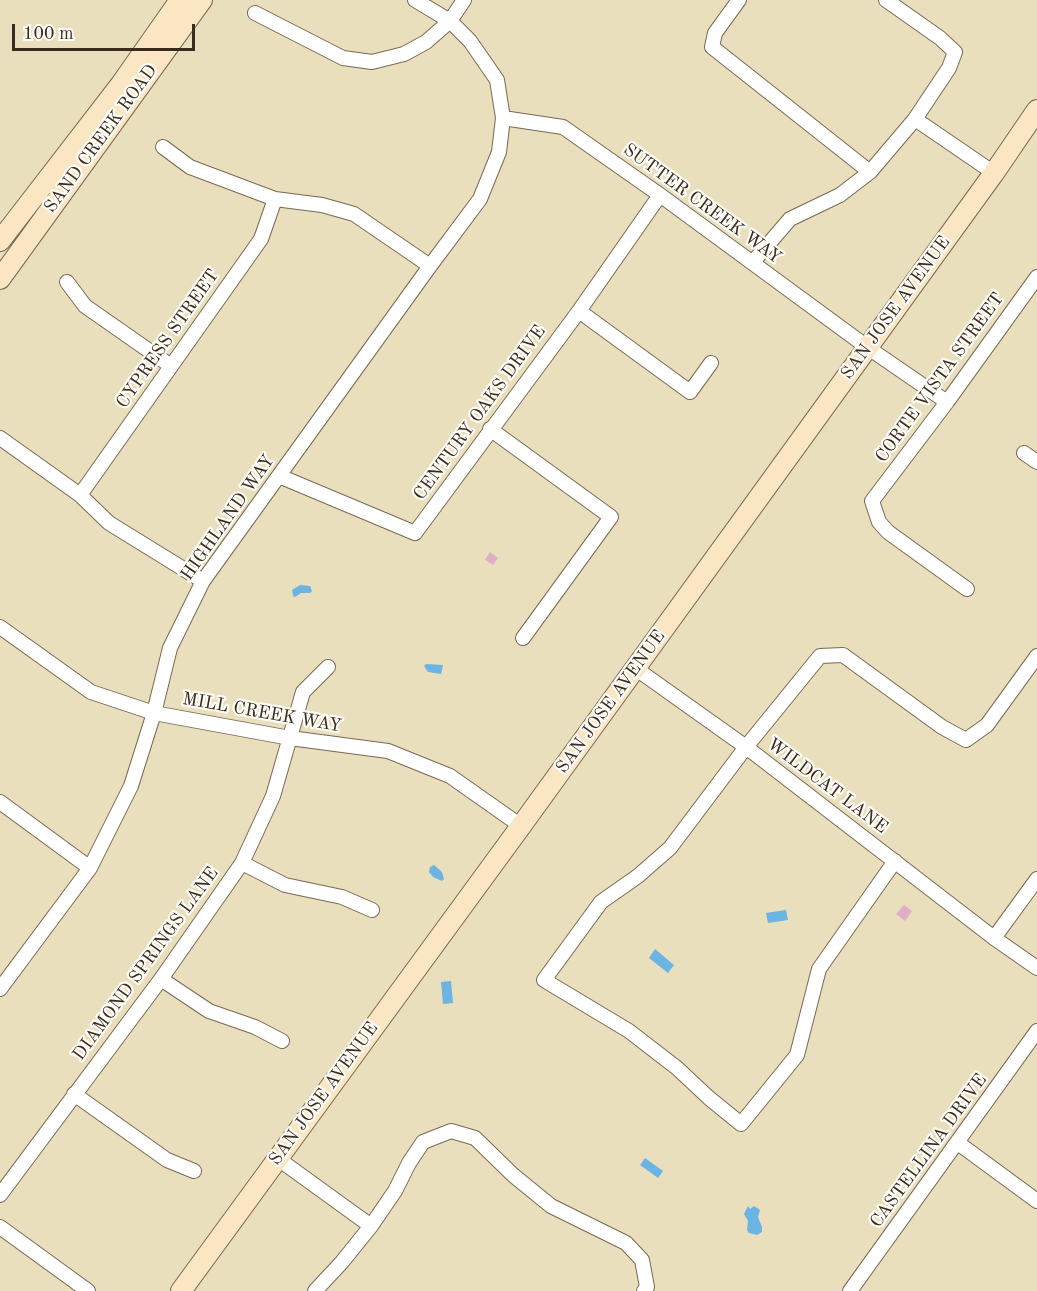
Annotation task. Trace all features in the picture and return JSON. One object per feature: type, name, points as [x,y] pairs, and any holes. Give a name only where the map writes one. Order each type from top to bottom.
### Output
[{"type":"street","name":"SAND CREEK ROAD","points":[[0,241],[121,84],[180,0]]},
{"type":"street","name":"SAND CREEK ROAD","points":[[0,279],[202,0]]},
{"type":"street","name":"HIGHLAND WAY","points":[[2,983],[90,868],[131,786],[171,648],[203,581],[480,199],[499,152],[503,118],[497,80],[470,41],[450,21],[416,0]]},
{"type":"street","points":[[255,13],[343,58],[372,62],[404,54],[426,42],[450,21],[464,0]]},
{"type":"street","points":[[738,0],[714,33],[712,47],[870,172]]},
{"type":"street","points":[[753,262],[790,219],[840,195],[870,172],[915,119],[949,69],[955,52],[940,38],[886,0]]},
{"type":"street","name":"SAN JOSE AVENUE","points":[[181,1291],[521,826],[994,173],[1037,110]]},
{"type":"street","name":"SUTTER CREEK WAY","points":[[503,118],[563,128],[660,195],[867,347],[947,402]]},
{"type":"street","points":[[915,119],[994,173]]},
{"type":"street","points":[[163,147],[190,167],[275,199],[322,205],[354,214],[430,266]]},
{"type":"street","name":"CENTURY OAKS DRIVE","points":[[279,476],[415,533],[579,311],[660,195]]},
{"type":"street","name":"CYPRESS STREET","points":[[80,495],[261,239],[275,199]]},
{"type":"street","points":[[67,282],[85,306],[171,366]]},
{"type":"street","name":"CORTE VISTA STREET","points":[[967,590],[888,532],[879,522],[872,501],[1034,286]]},
{"type":"street","points":[[579,311],[690,392],[711,363]]},
{"type":"street","points":[[490,429],[611,517],[523,638]]},
{"type":"street","points":[[0,438],[80,495],[109,523],[203,581]]},
{"type":"street","points":[[1024,453],[1037,462]]},
{"type":"street","name":"MILL CREEK WAY","points":[[0,627],[91,692],[154,713],[290,738],[388,751],[450,776],[521,826]]},
{"type":"street","points":[[895,861],[819,969],[797,1055],[741,1124],[677,1068],[629,1031],[544,980],[601,902],[638,876],[670,848],[746,747],[820,656],[843,655],[942,727],[966,740],[987,725],[1037,656]]},
{"type":"street","name":"DIAMOND SPRINGS LANE","points":[[0,1194],[161,979],[242,863],[273,796],[303,692],[328,667]]},
{"type":"street","name":"WILDCAT LANE","points":[[635,668],[746,747],[994,938],[1037,968]]},
{"type":"street","points":[[0,802],[90,868]]},
{"type":"street","points":[[242,863],[285,885],[342,897],[372,910]]},
{"type":"street","points":[[994,938],[1037,879]]},
{"type":"street","points":[[161,979],[208,1011],[255,1027],[282,1041]]},
{"type":"street","name":"CASTELLINA DRIVE","points":[[852,1290],[1037,1031]]},
{"type":"street","points":[[74,1094],[167,1160],[194,1172]]},
{"type":"street","points":[[315,1291],[342,1263],[371,1226],[395,1191],[423,1142],[451,1131],[475,1138],[513,1175],[551,1206],[626,1243],[642,1260],[647,1287],[644,1291]]},
{"type":"street","points":[[958,1143],[1037,1201]]},
{"type":"street","points":[[277,1158],[371,1226]]},
{"type":"street","points":[[0,1227],[88,1291]]},
{"type":"water","points":[[300,585],[310,586],[312,591],[293,596],[292,590]]},
{"type":"water","points":[[426,664],[443,665],[441,674],[428,672],[424,666]]},
{"type":"water","points":[[434,865],[442,872],[444,879],[442,881],[433,877],[429,872],[430,867]]},
{"type":"water","points":[[786,910],[788,920],[768,923],[766,913]]},
{"type":"water","points":[[655,949],[674,965],[668,973],[649,958]]},
{"type":"water","points":[[451,981],[453,1003],[443,1004],[441,982]]},
{"type":"water","points":[[645,1158],[663,1171],[658,1178],[640,1165]]},
{"type":"water","points":[[748,1206],[750,1209],[754,1206],[760,1210],[758,1217],[762,1232],[757,1235],[747,1230],[748,1221],[744,1214]]},
{"type":"building","points":[[490,552],[498,558],[493,565],[485,560]]},
{"type":"building","points":[[904,905],[912,911],[905,921],[896,914]]}]
